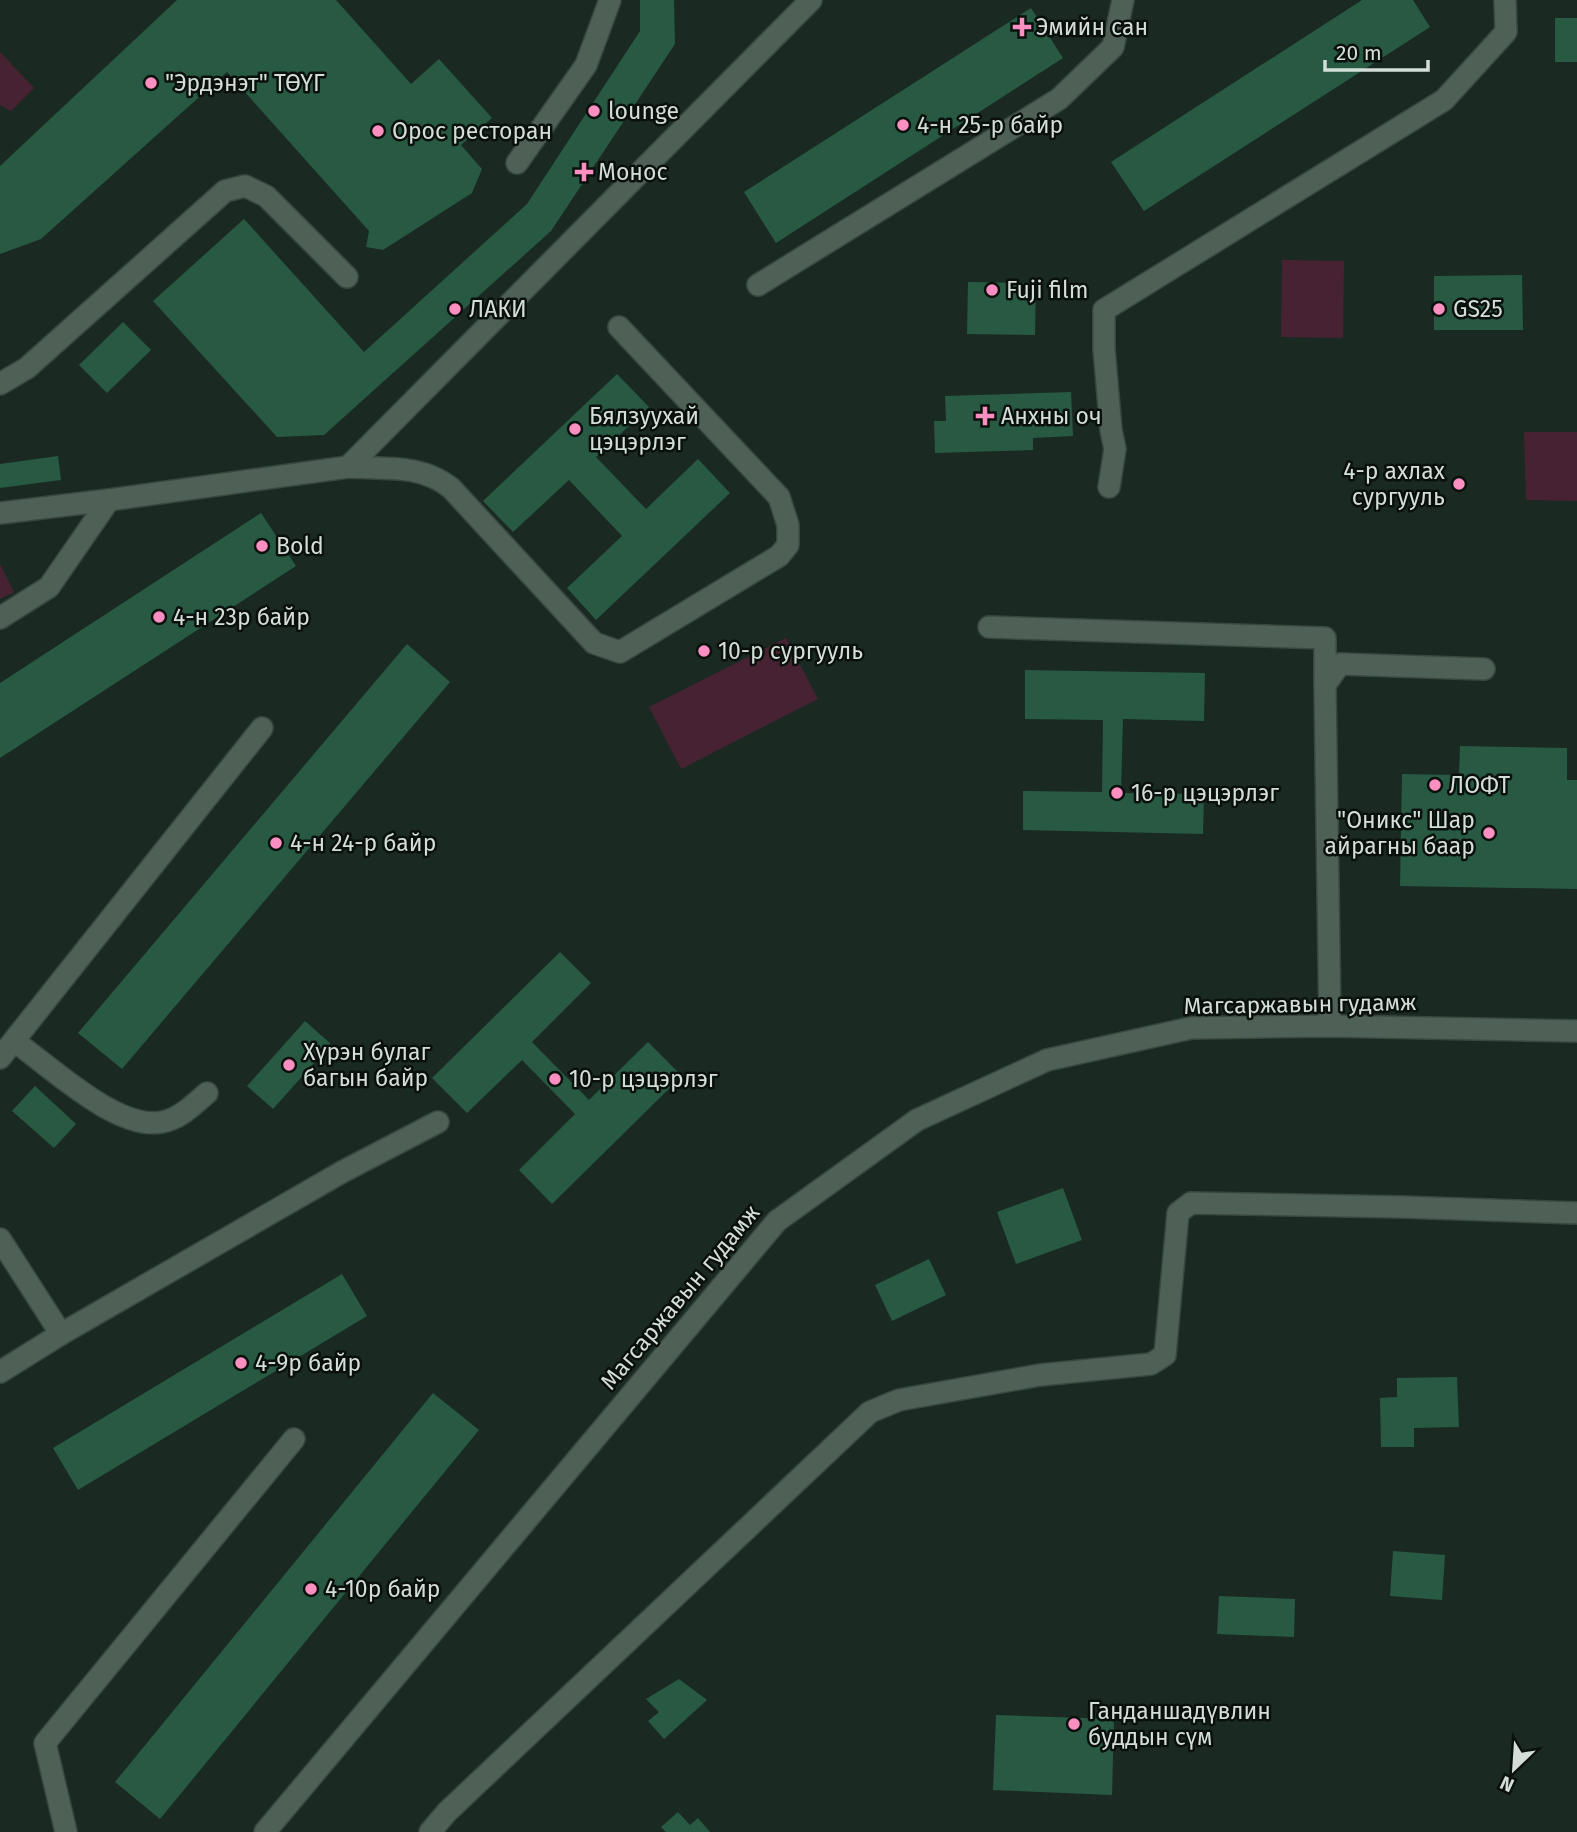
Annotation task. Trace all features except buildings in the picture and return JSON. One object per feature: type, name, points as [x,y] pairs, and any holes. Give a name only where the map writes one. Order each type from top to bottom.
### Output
[{"type":"street","points":[[517,163],[586,65],[610,0]]},
{"type":"street","points":[[348,467],[811,0]]},
{"type":"street","points":[[758,285],[1059,99],[1112,47],[1123,0]]},
{"type":"street","points":[[1109,487],[1115,449],[1104,349],[1104,310],[1444,100],[1506,32],[1506,0]]},
{"type":"street","points":[[0,384],[27,368],[225,191],[245,186],[266,196],[347,277]]},
{"type":"street","points":[[0,513],[348,467],[420,471],[440,479],[451,488],[594,643],[620,652],[779,556],[788,545],[788,525],[779,497],[618,327]]},
{"type":"street","points":[[0,618],[49,587],[109,500]]},
{"type":"street","points":[[989,626],[1325,638],[1330,1027]]},
{"type":"street","points":[[1325,685],[1340,664],[1483,669]]},
{"type":"street","points":[[0,1058],[262,728]]},
{"type":"street","name":"Магсаржавын гудамж","points":[[265,1832],[777,1221],[917,1120],[1047,1060],[1191,1028],[1577,1031]]},
{"type":"street","points":[[14,1041],[102,1107],[134,1120],[161,1123],[181,1115],[207,1093]]},
{"type":"street","points":[[0,1372],[342,1172],[438,1122]]},
{"type":"street","points":[[430,1832],[447,1812],[870,1412],[899,1400],[1040,1375],[1151,1364],[1165,1355],[1178,1213],[1191,1203],[1577,1213]]},
{"type":"street","points":[[0,1238],[61,1334]]},
{"type":"street","points":[[66,1832],[46,1743],[295,1438]]},
{"type":"shaded area","points":[[0,52],[34,88],[11,111],[0,105]]},
{"type":"shaded area","points":[[1282,260],[1344,261],[1343,338],[1281,337]]},
{"type":"shaded area","points":[[1524,432],[1577,432],[1577,501],[1526,500]]},
{"type":"shaded area","points":[[0,564],[14,592],[0,599]]},
{"type":"shaded area","points":[[786,638],[818,699],[681,769],[649,707]]},
{"type":"place","name":"Эмийн сан","points":[[1022,27]]},
{"type":"place","name":"\"Эрдэнэт\" ТӨҮГ","points":[[151,83]]},
{"type":"place","name":"lounge","points":[[594,111]]},
{"type":"place","name":"4-н 25-р байр","points":[[903,125]]},
{"type":"place","name":"Орос ресторан","points":[[378,131]]},
{"type":"place","name":"Монос","points":[[584,172]]},
{"type":"place","name":"Fuji film","points":[[992,290]]},
{"type":"place","name":"ЛАКИ","points":[[455,309]]},
{"type":"place","name":"GS25","points":[[1439,309]]},
{"type":"place","name":"Анхны оч","points":[[985,416]]},
{"type":"place","name":"Бялзуухай цэцэрлэг","points":[[575,429]]},
{"type":"place","name":"4-р ахлах сургууль","points":[[1459,484]]},
{"type":"place","name":"Bold","points":[[262,546]]},
{"type":"place","name":"4-н 23р байр","points":[[159,617]]},
{"type":"place","name":"10-р сургууль","points":[[704,651]]},
{"type":"place","name":"ЛОФТ","points":[[1435,785]]},
{"type":"place","name":"16-р цэцэрлэг","points":[[1117,793]]},
{"type":"place","name":"\"Оникс\" Шар айрагны баар","points":[[1489,833]]},
{"type":"place","name":"4-н 24-р байр","points":[[276,843]]},
{"type":"place","name":"Хүрэн булаг багын байр","points":[[289,1065]]},
{"type":"place","name":"10-р цэцэрлэг","points":[[555,1079]]},
{"type":"place","name":"4-9р байр","points":[[241,1363]]},
{"type":"place","name":"4-10р байр","points":[[311,1589]]},
{"type":"place","name":"Ганданшадүвлин буддын сүм","points":[[1074,1724]]}]
